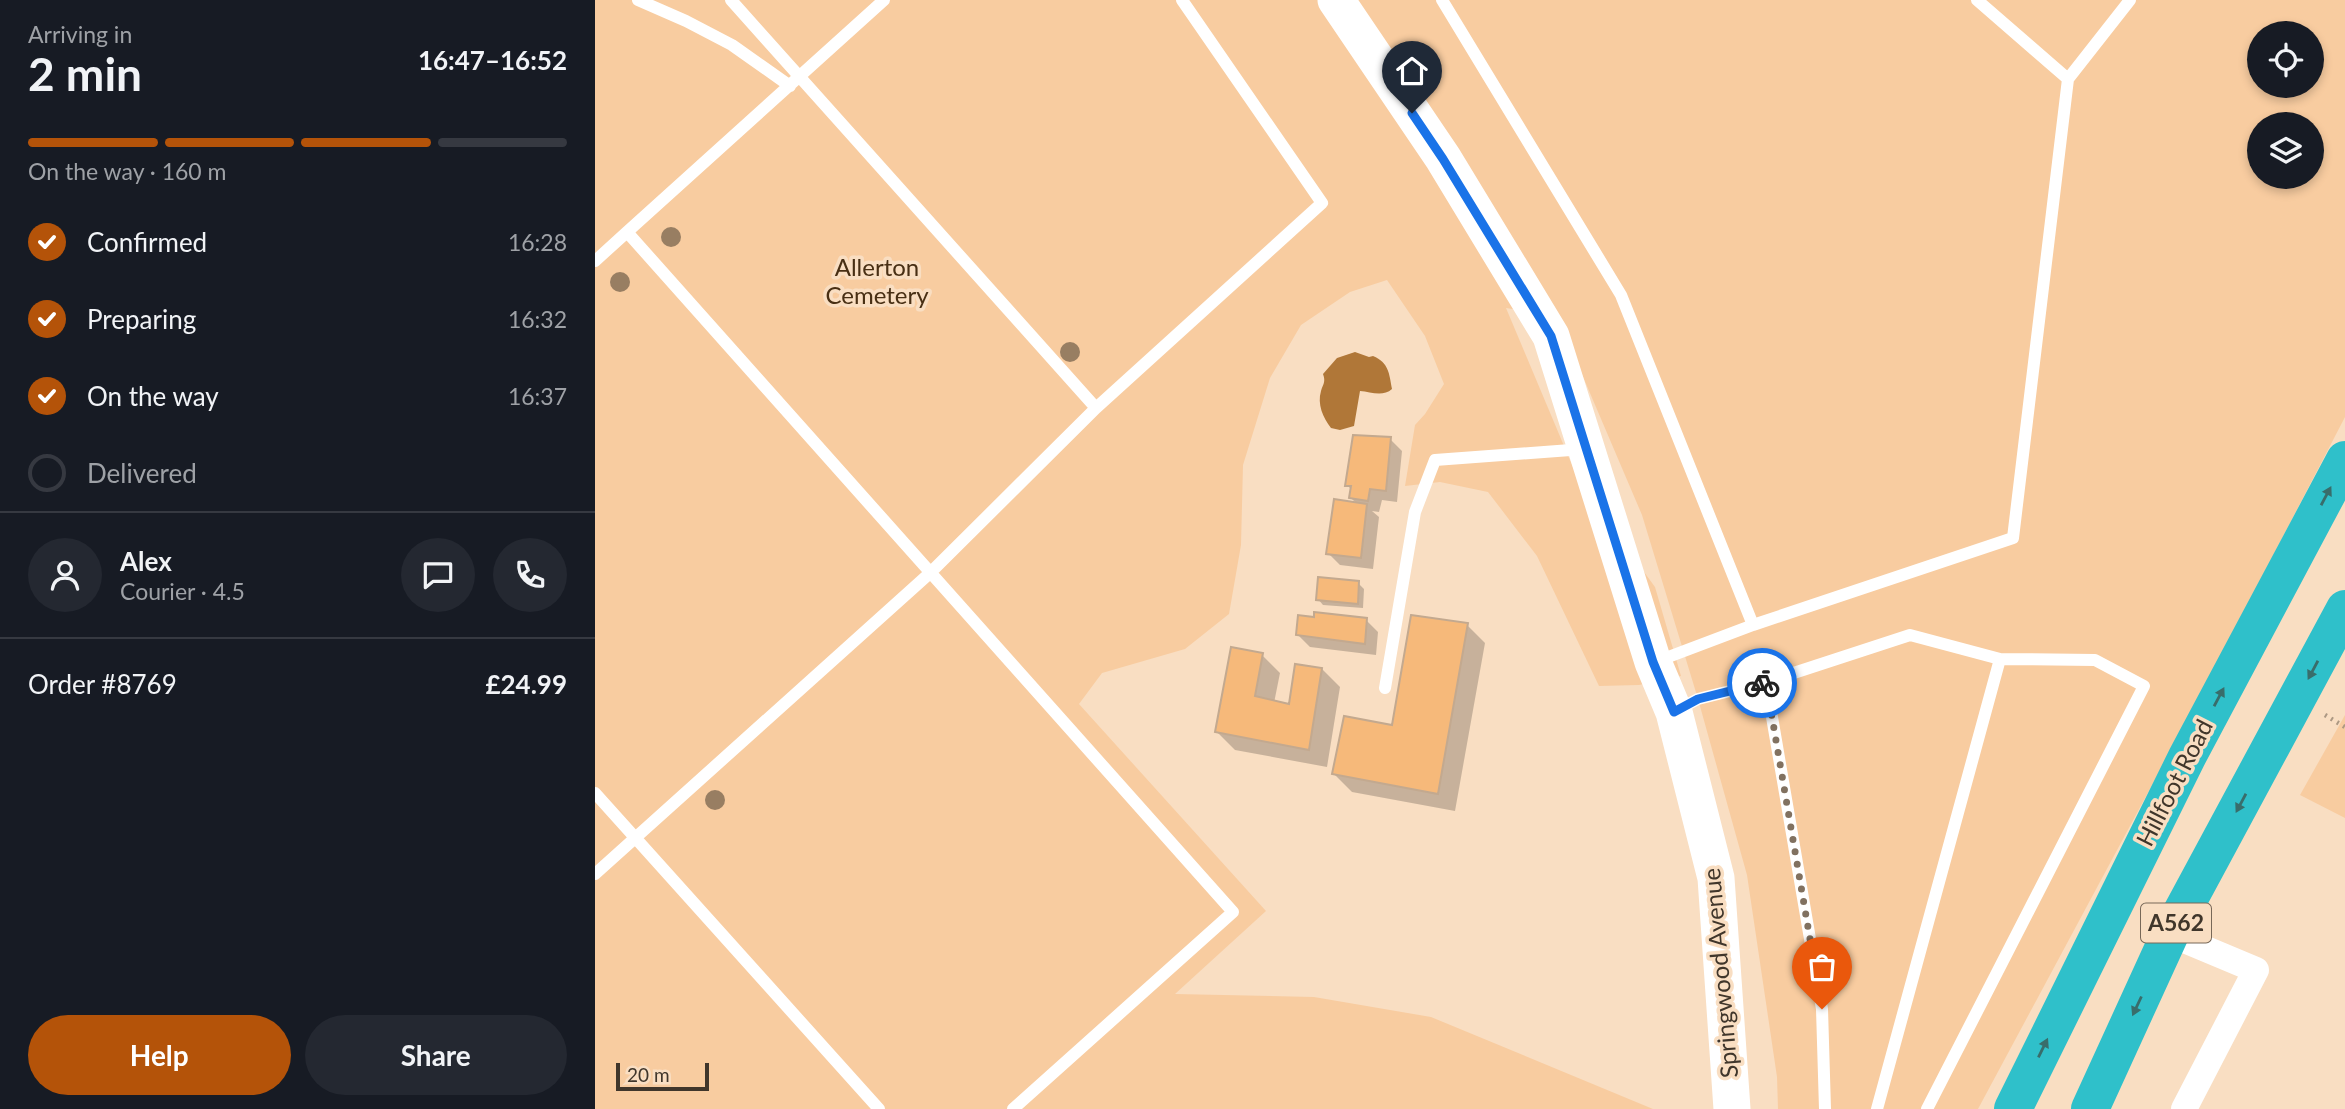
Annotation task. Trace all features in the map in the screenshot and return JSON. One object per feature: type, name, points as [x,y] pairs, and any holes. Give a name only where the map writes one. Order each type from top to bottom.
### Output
[{"type":"highway","name":"Hillfoot Road","points":[[2013,1109],[2187,757],[2345,460]]},
{"type":"highway","name":"A562","points":[[2090,1109],[2170,934],[2345,609]]},
{"type":"street","name":"Springwood Avenue","points":[[1336,0],[1443,159],[1551,336],[1653,662],[1674,712],[1716,878],[1732,1109]]},
{"type":"street","points":[[2170,934],[2256,970],[2184,1109]]},
{"type":"lane","points":[[638,0],[732,45],[795,82]]},
{"type":"lane","points":[[731,0],[795,82],[1096,408]]},
{"type":"lane","points":[[595,261],[884,0]]},
{"type":"lane","points":[[595,874],[930,573],[1096,408],[1322,203],[1182,0]]},
{"type":"lane","points":[[1442,0],[1621,295],[1753,625]]},
{"type":"lane","points":[[1977,0],[2068,79]]},
{"type":"lane","points":[[1653,662],[1753,625],[2013,538],[2068,79],[2130,0]]},
{"type":"lane","points":[[627,232],[1233,912],[1013,1109]]},
{"type":"lane","points":[[1385,688],[1415,512],[1435,460],[1585,449]]},
{"type":"lane","points":[[1674,712],[1698,699],[1766,682],[1910,635],[2000,659],[2095,660],[2144,686],[1927,1109]]},
{"type":"lane","points":[[1877,1109],[2000,659]]},
{"type":"lane","points":[[1766,682],[1822,1009],[1825,1109]]},
{"type":"lane","points":[[595,793],[879,1109]]},
{"type":"green space","name":"Allerton Cemetery","points":[[595,0],[2345,0],[2345,417],[2210,677],[1978,1109],[1778,1109],[1777,1077],[1747,875],[1698,699],[1642,515],[1581,372],[1547,314],[1506,308],[1580,484],[1655,587],[1681,676],[1639,685],[1599,686],[1537,556],[1488,492],[1440,482],[1405,486],[1415,425],[1444,384],[1425,336],[1387,280],[1350,292],[1301,325],[1270,378],[1243,465],[1241,545],[1229,614],[1185,649],[1102,673],[1079,704],[1266,911],[1175,994],[1314,997],[1431,1017],[1653,1109],[595,1109]]},
{"type":"green space","points":[[2345,715],[2345,818],[2300,795]]},
{"type":"shaded area","points":[[1355,352],[1373,356],[1382,362],[1387,369],[1392,389],[1381,393],[1360,391],[1354,426],[1340,430],[1331,428],[1320,406],[1323,374],[1337,358]]},
{"type":"building","points":[[1353,435],[1391,437],[1386,491],[1370,489],[1368,501],[1349,498],[1351,486],[1345,486]]},
{"type":"building","points":[[1334,499],[1367,504],[1361,558],[1326,554]]},
{"type":"building","points":[[1318,577],[1359,581],[1358,604],[1316,600]]},
{"type":"building","points":[[1314,612],[1367,618],[1365,644],[1296,635],[1298,615],[1314,617]]},
{"type":"building","points":[[1411,615],[1468,623],[1438,794],[1332,774],[1344,716],[1392,725]]},
{"type":"building","points":[[1231,647],[1263,653],[1255,696],[1289,704],[1295,664],[1322,668],[1309,750],[1215,732]]},
{"type":"way so far","points":[[1762,683],[1766,682],[1822,1009]]},
{"type":"route","points":[[1412,113],[1551,336],[1653,662],[1674,712],[1698,699],[1762,683]]}]
